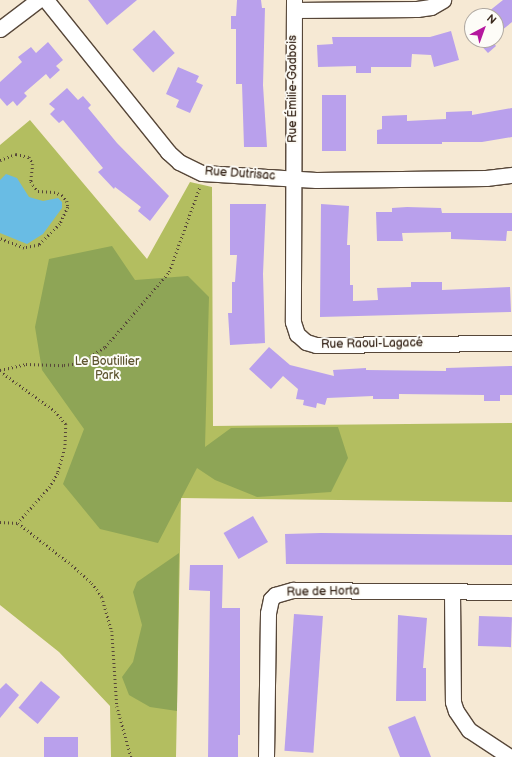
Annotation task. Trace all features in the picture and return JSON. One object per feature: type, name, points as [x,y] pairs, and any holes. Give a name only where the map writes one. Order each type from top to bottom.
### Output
[{"type":"street","points":[[0,29],[38,0]]},
{"type":"street","name":"Rue Dutrisac","points":[[46,0],[168,152],[179,162],[202,173],[316,180],[452,178],[512,175]]},
{"type":"street","points":[[294,5],[417,9],[431,7],[443,0]]},
{"type":"street","name":"Rue Émilie-Gadbois","points":[[294,5],[294,178]]},
{"type":"street","name":"Rue Raoul-Lagacé","points":[[294,178],[293,322],[297,334],[306,342],[316,345],[512,343]]},
{"type":"street","name":"Rue de Horta","points":[[266,757],[268,613],[271,599],[275,595],[286,591],[304,590],[512,592]]},
{"type":"street","points":[[452,592],[453,702],[456,711],[469,730],[510,757]]},
{"type":"path","points":[[0,160],[16,154],[29,157],[33,164],[31,181],[33,185],[38,191],[62,195],[67,201],[68,207],[60,224],[39,245],[24,248],[0,239]]},
{"type":"path","points":[[18,523],[50,487],[58,473],[65,448],[66,424],[55,411],[0,370],[26,364],[76,364],[85,360],[104,347],[169,272],[199,192],[202,173]]},
{"type":"path","points":[[0,522],[18,523],[72,565],[92,583],[102,598],[112,631],[117,706],[131,757]]},
{"type":"green space","name":"Le Boutillier Park","points":[[30,120],[147,259],[190,182],[212,187],[213,426],[512,423],[512,502],[181,498],[176,757],[111,757],[110,706],[59,652],[0,605],[0,145]]},
{"type":"green space","points":[[112,246],[135,280],[188,276],[209,297],[205,447],[231,428],[338,427],[348,458],[331,492],[257,497],[215,480],[197,468],[158,543],[100,529],[63,484],[84,429],[42,370],[35,327],[49,259]]},
{"type":"green space","points":[[179,553],[177,711],[150,707],[129,695],[122,677],[133,662],[142,625],[133,592],[137,582]]},
{"type":"water","points":[[6,174],[17,178],[29,197],[43,201],[58,198],[62,202],[62,208],[43,234],[27,244],[0,233],[0,180]]},
{"type":"building","points":[[88,0],[137,0],[107,25]]},
{"type":"building","points":[[237,0],[261,0],[262,8],[265,8],[263,85],[267,147],[244,147],[242,84],[236,84],[236,29],[231,29],[231,16],[236,16]]},
{"type":"building","points":[[503,0],[512,0],[512,22],[504,28],[504,8],[493,8]]},
{"type":"building","points":[[154,30],[175,53],[153,72],[132,49]]},
{"type":"building","points":[[451,31],[459,60],[434,67],[431,55],[412,54],[411,67],[371,67],[371,73],[356,73],[356,66],[318,67],[317,45],[333,44],[332,37],[430,37]]},
{"type":"building","points":[[48,42],[63,60],[56,66],[60,70],[50,79],[46,74],[24,93],[27,96],[17,106],[13,101],[7,106],[0,98],[0,82],[22,62],[18,57],[31,47],[36,53]]},
{"type":"building","points":[[483,48],[494,48],[488,53]]},
{"type":"building","points":[[178,67],[199,76],[196,82],[203,85],[190,113],[176,107],[179,100],[166,94]]},
{"type":"building","points":[[67,88],[78,100],[83,96],[91,105],[88,108],[117,143],[169,196],[150,221],[138,211],[141,207],[115,187],[114,189],[98,172],[103,168],[63,120],[59,123],[50,114],[55,109],[49,104]]},
{"type":"building","points":[[322,95],[346,95],[346,151],[322,151]]},
{"type":"building","points":[[512,108],[512,137],[482,142],[442,142],[442,144],[377,144],[377,130],[382,129],[382,116],[407,115],[407,121],[446,119],[446,112],[472,111],[472,115]]},
{"type":"building","points":[[230,204],[266,204],[263,274],[265,343],[230,345],[228,313],[232,313],[232,282],[235,282],[237,255],[230,255]]},
{"type":"building","points":[[321,204],[349,206],[347,245],[350,245],[350,285],[353,285],[353,301],[378,300],[377,288],[411,287],[411,282],[442,282],[442,290],[510,287],[511,312],[320,317]]},
{"type":"building","points":[[392,208],[441,208],[442,213],[512,213],[512,231],[507,231],[506,241],[451,239],[451,232],[402,233],[403,241],[377,241],[376,212],[392,212]]},
{"type":"building","points":[[269,347],[290,365],[334,376],[333,370],[366,368],[366,370],[446,371],[446,368],[512,366],[512,395],[500,395],[500,401],[484,401],[484,395],[399,394],[399,399],[373,399],[373,396],[327,398],[325,405],[317,403],[316,408],[303,405],[304,400],[296,399],[298,389],[283,376],[271,389],[249,369]]},
{"type":"building","points":[[253,516],[268,542],[239,559],[224,533]]},
{"type":"building","points":[[285,534],[512,535],[512,565],[286,564]]},
{"type":"building","points":[[190,565],[223,565],[222,608],[240,608],[240,735],[238,735],[238,757],[208,757],[210,591],[189,590]]},
{"type":"building","points":[[294,614],[323,616],[313,753],[284,751]]},
{"type":"building","points":[[398,615],[427,618],[423,668],[426,668],[426,701],[396,701]]},
{"type":"building","points":[[479,616],[512,617],[511,647],[478,646]]},
{"type":"building","points":[[41,681],[60,697],[38,724],[19,708]]},
{"type":"building","points":[[6,683],[19,695],[0,718],[0,689]]},
{"type":"building","points":[[415,716],[431,757],[400,757],[388,727]]},
{"type":"building","points":[[44,737],[78,737],[78,757],[44,757]]}]
